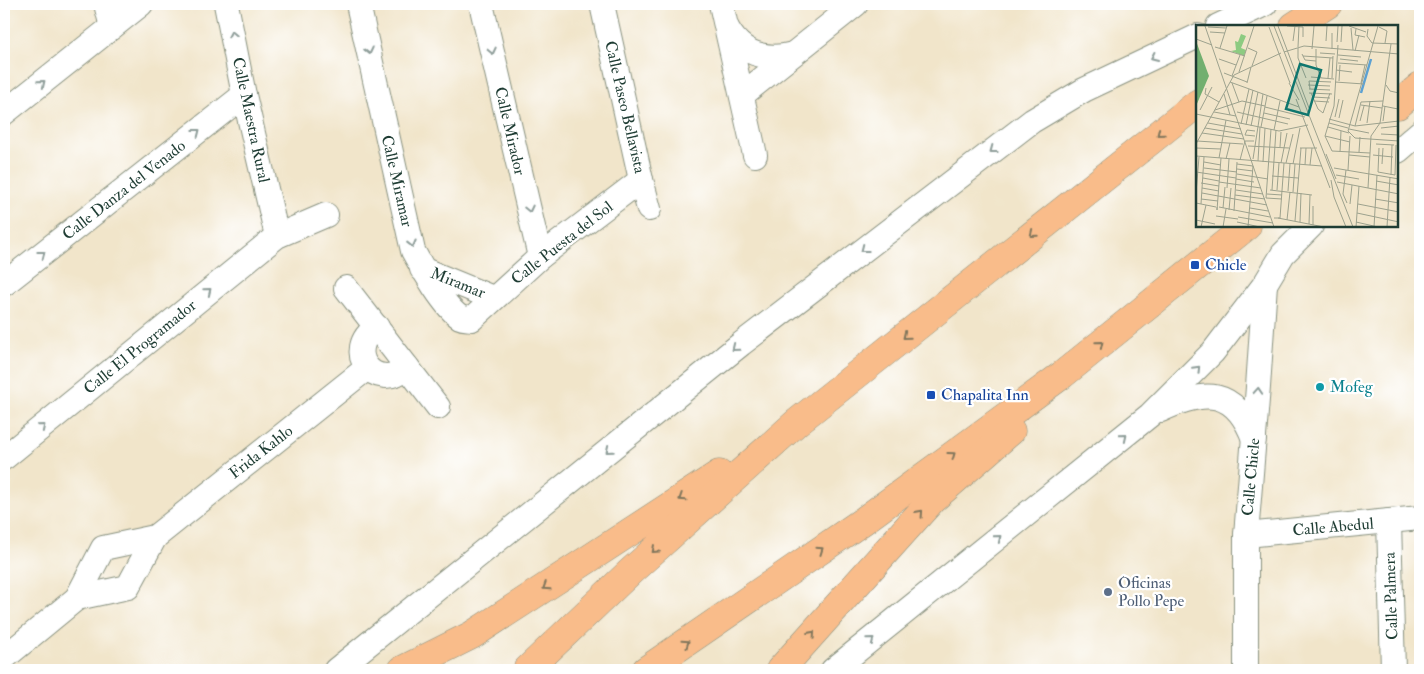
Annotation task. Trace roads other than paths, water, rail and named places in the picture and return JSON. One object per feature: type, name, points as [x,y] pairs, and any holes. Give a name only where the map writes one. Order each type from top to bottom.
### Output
[{"type":"highway","points":[[1296,25],[1328,4]]},
{"type":"highway","points":[[527,670],[630,572],[796,423],[1196,105]]},
{"type":"highway","points":[[646,670],[863,521],[1062,374],[1244,228]]},
{"type":"highway","points":[[780,670],[932,500],[1006,437],[1062,374]]},
{"type":"highway","points":[[402,670],[472,635],[796,423]]},
{"type":"street","points":[[106,4],[112,27]]},
{"type":"street","points":[[4,111],[141,4]]},
{"type":"street","name":"Calle Maestra Rural","points":[[226,4],[244,95],[277,236]]},
{"type":"street","name":"Calle Miramar","points":[[358,4],[413,252],[422,269]]},
{"type":"street","name":"Calle Mirador","points":[[481,4],[540,257]]},
{"type":"street","name":"Calle Paseo Bellavista","points":[[602,4],[641,180],[650,209]]},
{"type":"street","points":[[721,4],[755,155]]},
{"type":"street","points":[[1220,25],[1265,4]]},
{"type":"street","points":[[742,95],[848,7]]},
{"type":"street","points":[[727,28],[732,39],[754,53],[775,57],[793,54]]},
{"type":"street","points":[[336,670],[741,344],[1025,126],[1084,90],[1196,37]]},
{"type":"street","name":"Calle Danza del Venado","points":[[4,284],[244,95]]},
{"type":"street","points":[[1399,151],[1420,132]]},
{"type":"street","name":"Calle Puesta del Sol","points":[[489,303],[540,257],[641,180]]},
{"type":"street","name":"Calle El Programador","points":[[4,458],[277,236],[326,215]]},
{"type":"street","points":[[832,670],[1150,415],[1213,352],[1265,284],[1283,254],[1309,228]]},
{"type":"street","name":"Miramar","points":[[422,269],[489,303]]},
{"type":"street","name":"Calle Chicle","points":[[1246,670],[1246,535],[1265,284]]},
{"type":"street","points":[[346,288],[438,407]]},
{"type":"street","points":[[376,327],[364,338],[361,346],[361,355],[367,368],[385,377],[393,376],[407,367]]},
{"type":"street","name":"Frida Kahlo","points":[[77,598],[128,587],[155,537],[367,368]]},
{"type":"street","points":[[1150,415],[1199,396],[1215,398],[1230,404],[1239,411],[1246,420],[1254,440]]},
{"type":"street","name":"Calle Abedul","points":[[1246,535],[1420,518]]},
{"type":"street","name":"Calle Palmera","points":[[1389,521],[1393,670]]},
{"type":"street","name":"Frida Kahlo","points":[[4,658],[77,598],[103,548],[155,537]]},
{"type":"place","name":"Chicle","points":[[1195,265]]},
{"type":"place","name":"Mofeg","points":[[1320,387]]},
{"type":"place","name":"Chapalita Inn","points":[[931,395]]},
{"type":"place","name":"Oficinas Pollo Pepe","points":[[1108,592]]}]
